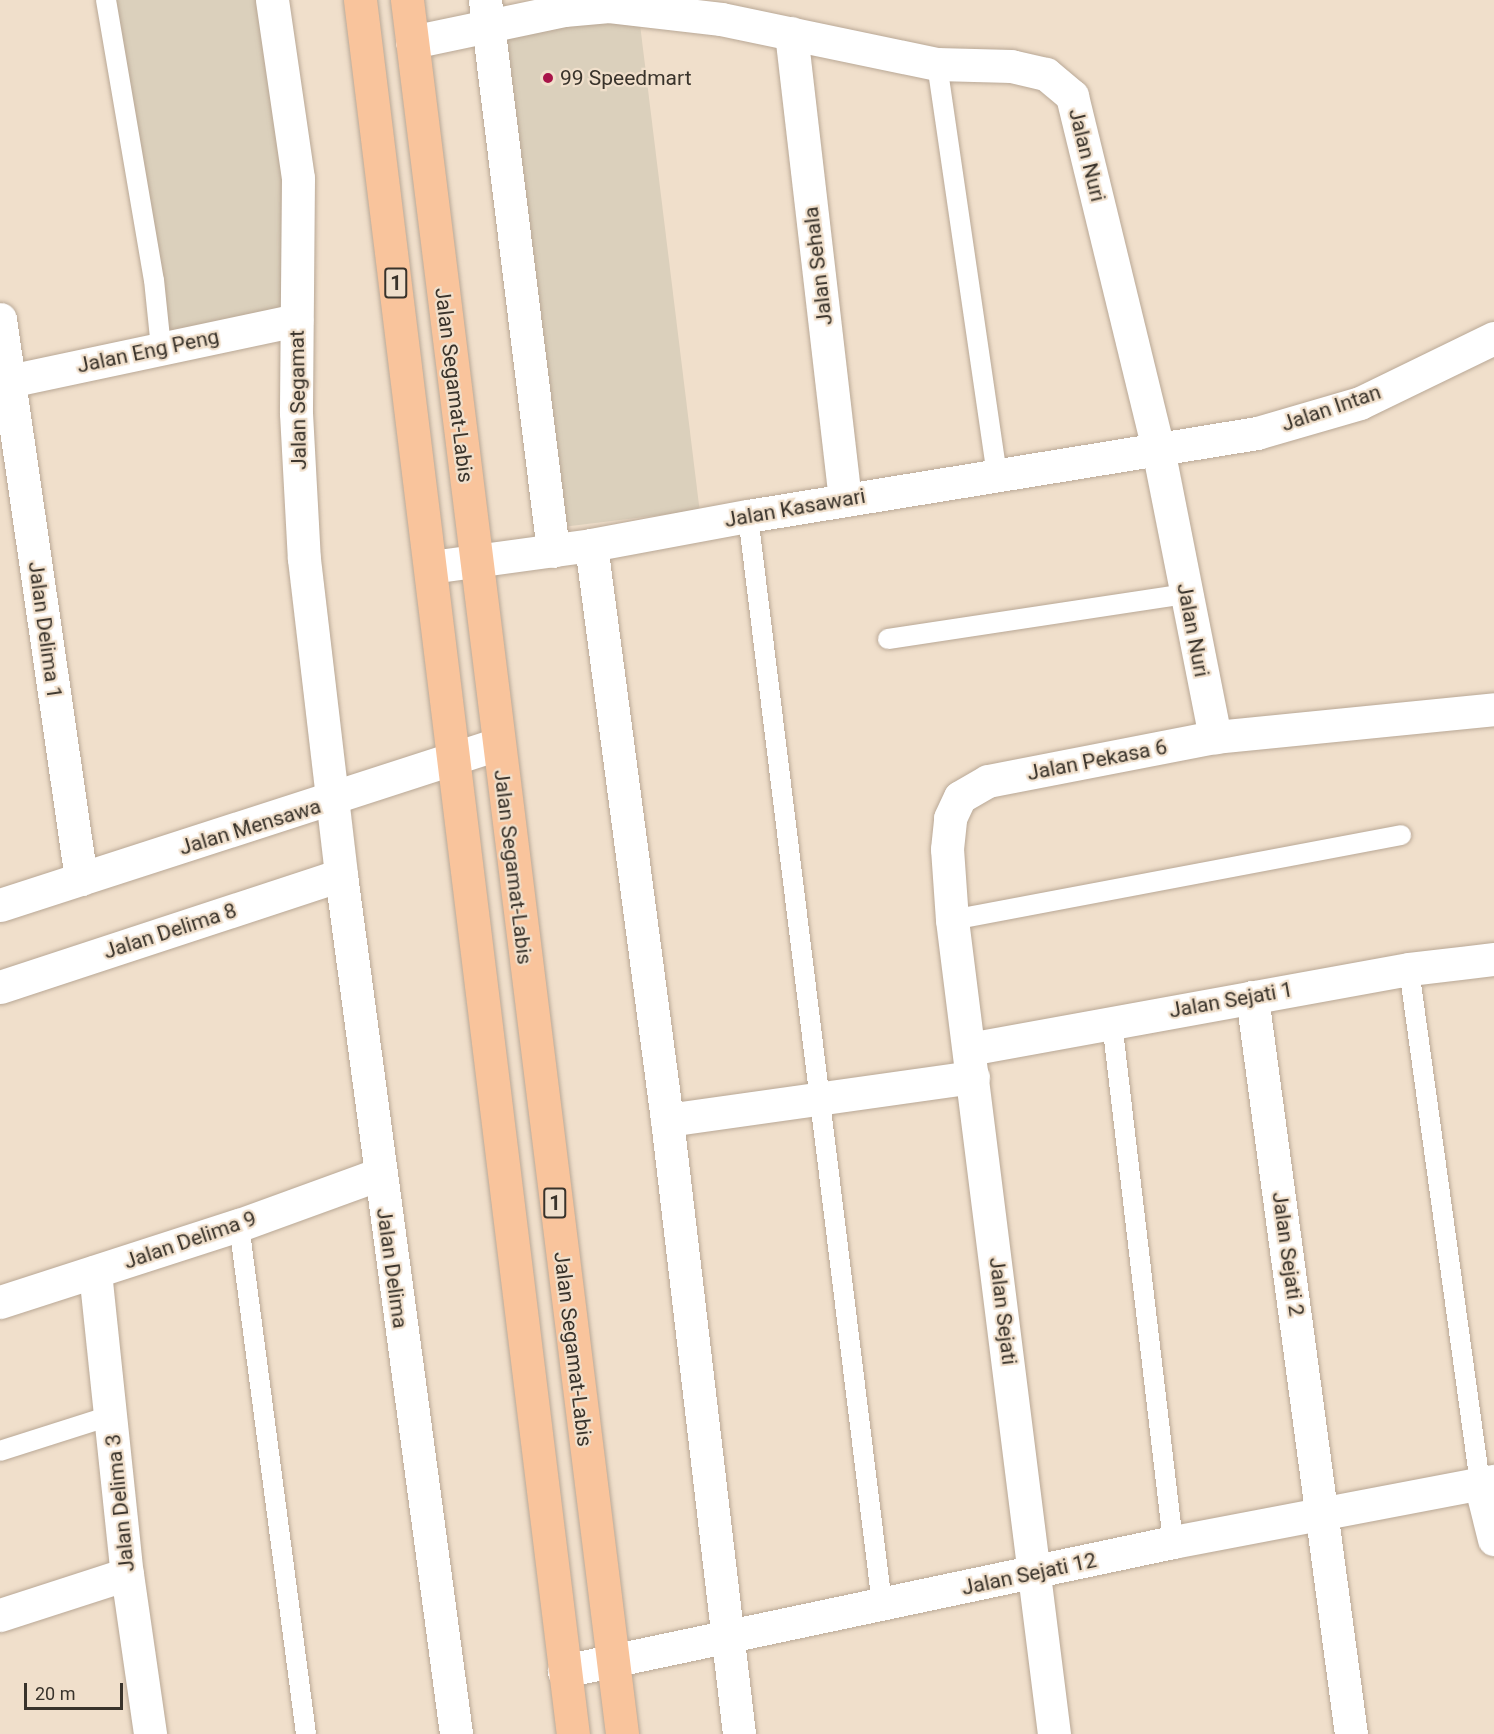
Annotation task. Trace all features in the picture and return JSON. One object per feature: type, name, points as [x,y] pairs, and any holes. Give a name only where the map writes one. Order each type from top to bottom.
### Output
[{"type":"highway","name":"Jalan Segamat-Labis","points":[[360,0],[573,1734]]},
{"type":"highway","name":"Jalan Segamat-Labis","points":[[406,0],[622,1734]]},
{"type":"street","name":"Jalan Segamat","points":[[272,0],[298,178],[300,267],[296,320],[304,559],[333,801]]},
{"type":"street","name":"Jalan Nuri","points":[[412,42],[487,12],[609,6],[721,19],[937,64],[1023,68],[1046,74],[1072,96],[1158,449],[1215,737]]},
{"type":"street","points":[[487,12],[553,551]]},
{"type":"street","name":"Jalan Sehala","points":[[791,33],[845,500]]},
{"type":"street","name":"Jalan Delima 1","points":[[0,319],[5,382],[81,879]]},
{"type":"street","name":"Jalan Eng Peng","points":[[5,382],[296,320]]},
{"type":"street","name":"Jalan Intan","points":[[1158,449],[1257,433],[1359,403],[1494,338]]},
{"type":"street","name":"Jalan Kasawari","points":[[431,567],[591,545],[748,516],[1158,449]]},
{"type":"street","points":[[591,545],[667,1120],[739,1734]]},
{"type":"street","name":"Jalan Pekasa 6","points":[[971,1063],[952,920],[947,849],[950,818],[960,797],[988,781],[1215,737],[1494,709]]},
{"type":"street","name":"Jalan Mensawa","points":[[0,905],[333,801],[498,744]]},
{"type":"street","name":"Jalan Delima","points":[[333,801],[379,1174],[456,1734]]},
{"type":"street","name":"Jalan Delima 8","points":[[0,987],[341,875]]},
{"type":"street","name":"Jalan Sejati 1","points":[[667,1120],[820,1098],[971,1063],[1112,1022],[1409,969],[1494,959]]},
{"type":"street","name":"Jalan Sejati 2","points":[[1252,997],[1323,1512],[1351,1734]]},
{"type":"street","name":"Jalan Sejati","points":[[971,1063],[1054,1734]]},
{"type":"street","name":"Jalan Delima 9","points":[[0,1302],[239,1225],[379,1174]]},
{"type":"street","name":"Jalan Delima 3","points":[[96,1272],[128,1574],[150,1734]]},
{"type":"street","points":[[1487,1482],[1494,1539]]},
{"type":"street","name":"Jalan Sejati 12","points":[[564,1671],[1036,1574],[1173,1542],[1487,1482]]},
{"type":"street","points":[[0,1615],[128,1574]]},
{"type":"lane","points":[[106,0],[149,246],[161,348]]},
{"type":"lane","points":[[937,64],[997,475]]},
{"type":"lane","points":[[748,516],[882,1604]]},
{"type":"lane","points":[[888,639],[1185,594]]},
{"type":"lane","points":[[952,920],[1401,834]]},
{"type":"lane","points":[[1409,969],[1487,1482]]},
{"type":"lane","points":[[1112,1022],[1173,1542]]},
{"type":"lane","points":[[239,1225],[306,1734]]},
{"type":"lane","points":[[0,1451],[110,1416]]},
{"type":"shaded area","points":[[100,0],[272,0],[310,328],[155,363],[144,263]]},
{"type":"shaded area","points":[[637,0],[700,510],[534,531],[471,20]]},
{"type":"place","name":"99 Speedmart","points":[[548,78]]}]
